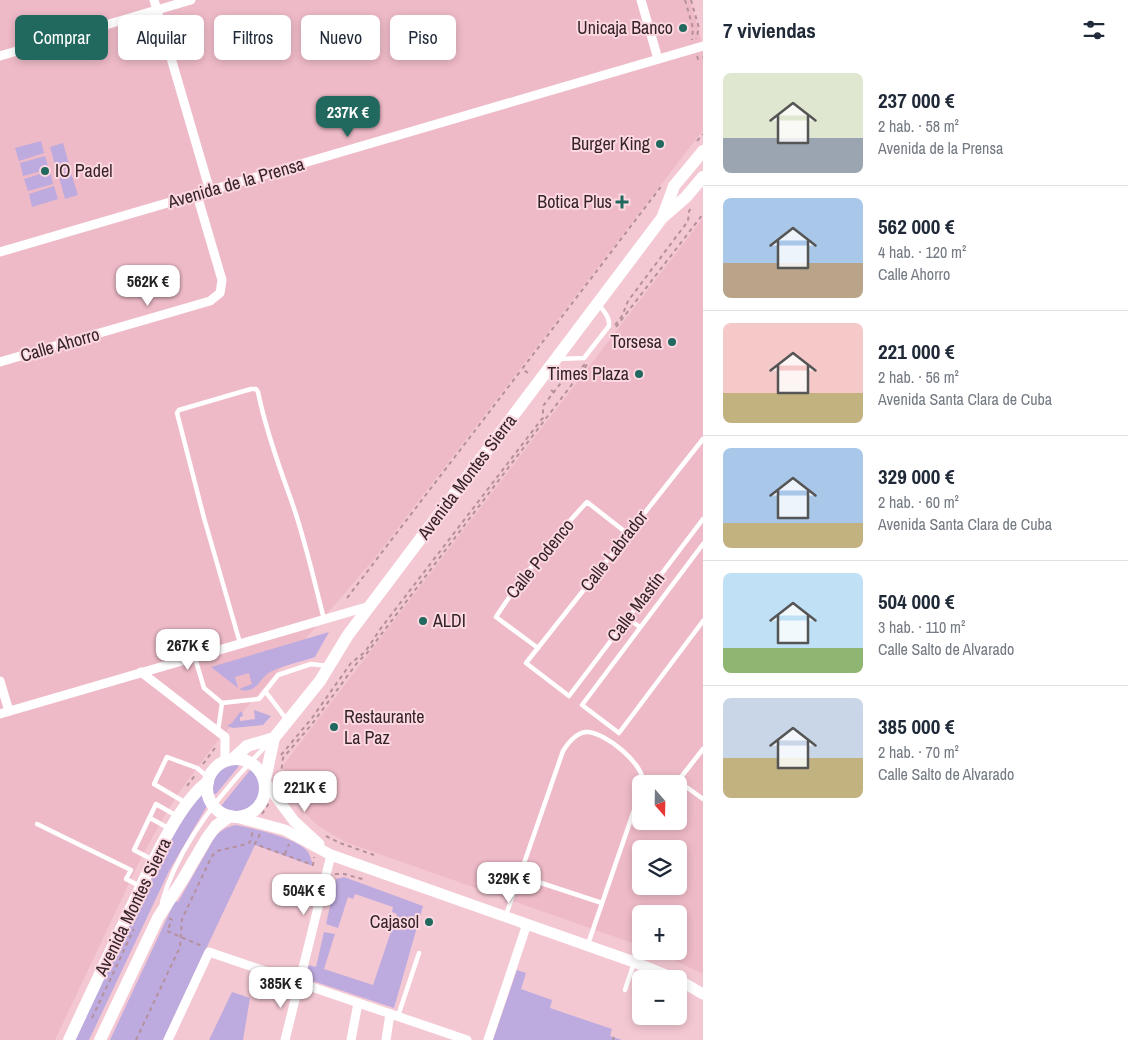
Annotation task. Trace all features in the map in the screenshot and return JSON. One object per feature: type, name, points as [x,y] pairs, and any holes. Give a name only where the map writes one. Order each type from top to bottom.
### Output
[{"type":"main road","name":"Avenida Montes Sierra","points":[[662,218],[674,186],[698,149]]},
{"type":"main road","name":"Avenida Montes Sierra","points":[[100,1040],[206,838],[216,826],[233,817],[250,814],[264,797],[265,781],[274,738],[330,666],[348,635],[662,218],[686,197],[703,177]]},
{"type":"main road","points":[[229,760],[247,746],[274,738]]},
{"type":"main road","name":"Avenida Montes Sierra","points":[[69,1040],[154,861],[171,830],[187,804],[198,789],[208,780],[215,768],[229,760]]},
{"type":"main road","points":[[229,760],[250,762],[257,767],[265,781]]},
{"type":"main road","points":[[208,780],[209,799],[213,806],[218,811],[233,817]]},
{"type":"street","points":[[154,0],[210,191]]},
{"type":"street","points":[[0,56],[191,0]]},
{"type":"street","points":[[641,0],[658,60]]},
{"type":"street","name":"Avenida de la Prensa","points":[[0,252],[699,47]]},
{"type":"street","name":"Calle Ahorro","points":[[0,362],[210,301],[220,293],[222,280],[197,195]]},
{"type":"street","points":[[0,681],[4,713],[370,606]]},
{"type":"street","points":[[141,672],[221,734],[229,760]]},
{"type":"street","points":[[265,781],[294,820],[332,855]]},
{"type":"street","points":[[233,817],[285,830],[332,855],[653,970]]},
{"type":"street","points":[[285,1040],[332,855]]},
{"type":"street","points":[[488,1040],[527,924]]},
{"type":"street","points":[[168,1040],[210,952],[467,1040]]},
{"type":"street","points":[[687,985],[703,994]]},
{"type":"street","points":[[351,1040],[358,1003]]},
{"type":"street","points":[[386,1040],[394,1015]]},
{"type":"lane","points":[[555,360],[584,358],[609,326],[606,314],[598,303]]},
{"type":"lane","points":[[241,644],[176,413],[179,410],[251,389],[256,389],[258,392],[282,477],[306,551],[324,620]]},
{"type":"lane","name":"Calle Labrador","points":[[526,663],[703,439]]},
{"type":"lane","name":"Calle Podenco","points":[[538,648],[496,616],[515,587],[551,541],[587,502],[628,534]]},
{"type":"lane","name":"Calle Mastín","points":[[526,663],[569,696],[703,519]]},
{"type":"lane","name":"Calle Mastín","points":[[703,544],[582,705],[619,733],[703,621]]},
{"type":"lane","points":[[628,619],[640,627]]},
{"type":"lane","points":[[194,657],[204,688],[222,703],[259,699],[278,675],[311,664],[330,666]]},
{"type":"lane","points":[[265,691],[288,722]]},
{"type":"lane","points":[[221,734],[222,703]]},
{"type":"lane","points":[[506,916],[563,751],[570,740],[579,734],[587,732],[596,734],[628,756],[638,766],[641,775]]},
{"type":"lane","name":"Avenida Montes Sierra","points":[[164,918],[165,893],[173,874],[198,830],[213,806],[250,762],[274,738]]},
{"type":"lane","points":[[703,749],[678,781],[703,799]]},
{"type":"lane","points":[[187,804],[154,784],[167,757],[197,768],[208,780]]},
{"type":"lane","points":[[154,861],[134,850],[156,804],[179,817]]},
{"type":"lane","points":[[587,945],[632,816]]},
{"type":"lane","points":[[150,818],[171,830]]},
{"type":"lane","points":[[37,824],[131,870],[126,879],[142,886]]},
{"type":"lane","points":[[520,876],[602,903]]},
{"type":"lane","points":[[394,1015],[419,953]]},
{"type":"lane","points":[[625,990],[634,962]]},
{"type":"path","points":[[685,0],[693,28],[692,39],[699,47]]},
{"type":"path","points":[[691,0],[699,28],[696,38],[703,57]]},
{"type":"path","points":[[698,149],[703,134]]},
{"type":"path","points":[[347,598],[667,180]]},
{"type":"path","points":[[694,204],[689,211],[688,222],[628,301],[622,316],[613,329],[703,214]]},
{"type":"path","points":[[280,757],[312,718],[351,663],[365,652],[541,420],[543,406],[553,392],[564,378],[580,372],[593,356],[367,653],[357,663],[284,758],[281,773],[290,799]]},
{"type":"path","points":[[522,369],[528,373]]},
{"type":"path","points":[[136,1040],[180,946],[182,919],[212,856],[217,851],[250,842],[256,824],[271,801],[277,798]]},
{"type":"path","points":[[256,824],[262,828],[255,844],[313,865],[314,856]]},
{"type":"path","points":[[322,833],[340,843],[374,855]]},
{"type":"path","points":[[285,854],[290,840]]},
{"type":"path","points":[[327,870],[333,871],[336,875],[344,874],[366,880]]},
{"type":"path","points":[[186,875],[201,879]]},
{"type":"path","points":[[164,918],[172,920],[168,931],[205,947],[210,952]]},
{"type":"path","points":[[90,1023],[134,931],[134,927]]},
{"type":"shaded area","points":[[0,0],[690,0],[703,46],[703,130],[374,559],[211,749],[178,794],[141,858],[55,1040],[0,1040]]},
{"type":"shaded area","points":[[41,141],[44,153],[19,161],[15,148]]},
{"type":"shaded area","points":[[63,143],[70,168],[57,172],[50,147]]},
{"type":"shaded area","points":[[45,156],[49,169],[23,176],[20,163]]},
{"type":"shaded area","points":[[70,170],[78,195],[65,199],[58,173]]},
{"type":"shaded area","points":[[50,171],[53,184],[28,191],[24,179]]},
{"type":"shaded area","points":[[54,186],[58,199],[32,207],[29,194]]},
{"type":"shaded area","points":[[703,218],[703,974],[674,960],[687,960],[687,905],[632,905],[632,943],[345,842],[317,825],[302,809],[289,785],[283,767]]},
{"type":"shaded area","points":[[329,632],[315,657],[281,667],[266,674],[250,690],[239,689],[252,684],[249,673],[235,677],[238,688],[211,667]]},
{"type":"shaded area","points":[[254,710],[271,716],[263,725],[233,728],[227,726],[232,723],[240,712],[242,712],[243,716],[240,717],[240,721],[255,719]]},
{"type":"shaded area","points":[[233,764],[238,764],[239,766],[216,794],[213,794],[213,783],[219,771]]},
{"type":"shaded area","points":[[251,769],[258,777],[260,786],[255,802],[240,811],[221,806]]},
{"type":"shaded area","points":[[202,793],[207,806],[169,871],[89,1040],[74,1040],[150,877],[191,805]]},
{"type":"shaded area","points":[[235,825],[274,834],[295,842],[308,852],[313,866],[255,845],[163,1040],[110,1040],[175,901],[178,902],[216,835],[226,828]]},
{"type":"shaded area","points":[[344,877],[423,906],[394,1008],[313,981],[307,970],[309,965],[316,967],[324,932],[335,934],[324,969],[373,985],[397,914],[392,912],[393,907],[355,894],[353,899],[348,897],[338,928],[326,924],[336,879]]},
{"type":"shaded area","points":[[517,970],[526,973],[521,989],[552,1000],[550,1008],[612,1029],[610,1036],[622,1040],[493,1040]]},
{"type":"shaded area","points":[[232,992],[250,998],[243,1040],[209,1040]]},
{"type":"place","name":"Unicaja Banco","points":[[683,28]]},
{"type":"place","name":"Burger King","points":[[660,144]]},
{"type":"place","name":"IO Padel","points":[[45,171]]},
{"type":"place","name":"Botica Plus","points":[[622,202]]},
{"type":"place","name":"Torsesa","points":[[672,342]]},
{"type":"place","name":"Times Plaza","points":[[639,374]]},
{"type":"place","name":"ALDI","points":[[423,621]]},
{"type":"place","name":"Restaurante La Paz","points":[[334,727]]},
{"type":"place","name":"Cajasol","points":[[429,922]]}]
